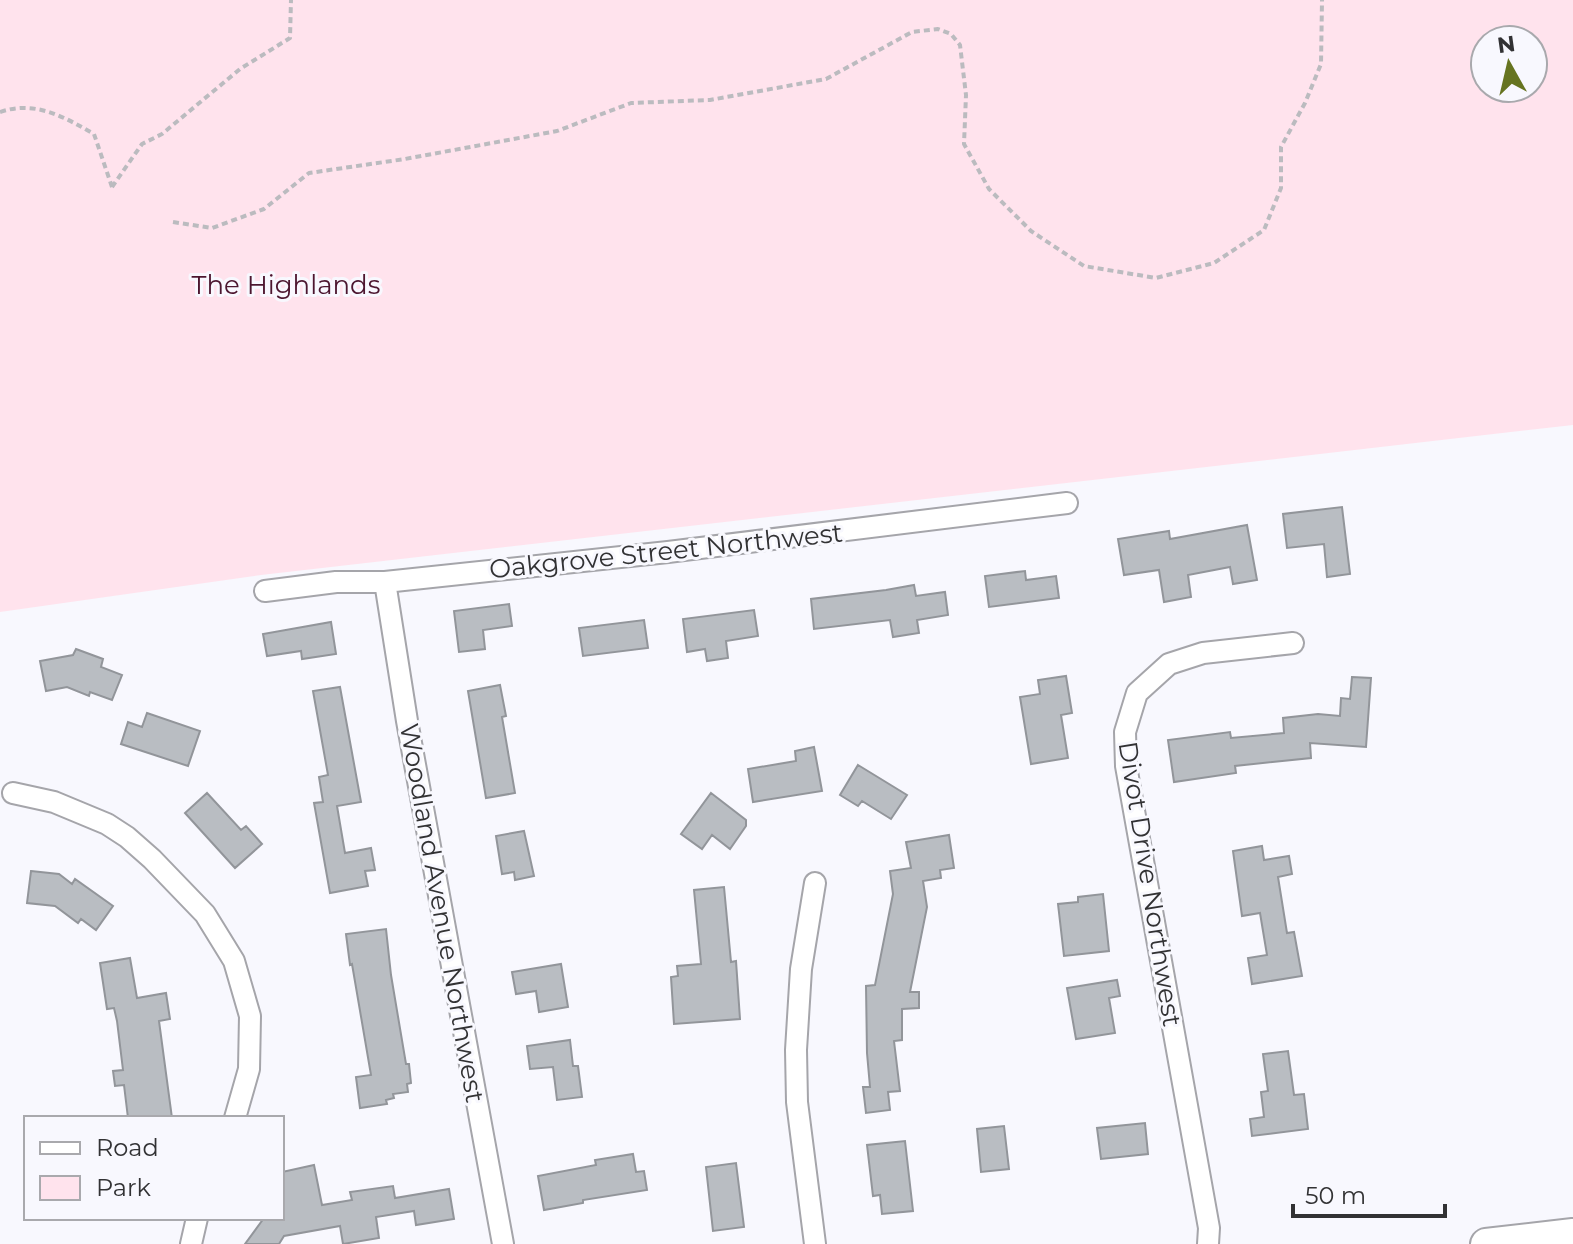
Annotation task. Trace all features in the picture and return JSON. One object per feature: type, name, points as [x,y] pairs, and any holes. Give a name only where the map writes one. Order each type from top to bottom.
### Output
[{"type":"main road","points":[[1486,1244],[1573,1234]]},
{"type":"street","name":"Oakgrove Street Northwest","points":[[265,591],[336,582],[385,582],[668,552],[1067,503]]},
{"type":"street","name":"Woodland Avenue Northwest","points":[[385,582],[407,721],[503,1244]]},
{"type":"street","name":"Divot Drive Northwest","points":[[1208,1244],[1209,1228],[1126,766],[1125,732],[1137,693],[1169,664],[1203,653],[1293,643]]},
{"type":"street","points":[[13,793],[54,802],[107,824],[152,859],[205,914],[234,961],[250,1016],[249,1069],[236,1116]]},
{"type":"street","points":[[815,883],[801,969],[796,1050],[797,1102],[815,1244]]},
{"type":"street","points":[[191,1244],[197,1220]]},
{"type":"path","points":[[0,112],[16,107],[56,113],[94,134],[112,187],[142,144],[162,134],[240,69],[290,38],[291,0]]},
{"type":"path","points":[[173,222],[212,228],[264,209],[309,173],[557,131],[631,103],[710,100],[826,79],[912,32],[938,29],[951,34],[960,45],[966,95],[964,144],[989,189],[1031,231],[1084,266],[1156,278],[1214,263],[1264,230],[1281,188],[1281,147],[1305,103],[1321,64],[1322,0]]},
{"type":"green space","name":"The Highlands","points":[[0,0],[1573,0],[1573,425],[261,575],[0,612]]},
{"type":"building","points":[[1342,507],[1350,574],[1327,577],[1324,544],[1287,548],[1283,514]]},
{"type":"building","points":[[1247,525],[1257,580],[1233,584],[1230,567],[1188,575],[1191,597],[1164,602],[1159,570],[1124,575],[1118,539],[1169,531],[1170,539]]},
{"type":"building","points":[[1025,571],[1026,580],[1056,576],[1059,598],[989,607],[985,576]]},
{"type":"building","points":[[914,585],[916,596],[945,592],[948,615],[917,620],[919,633],[893,637],[890,620],[814,629],[811,599]]},
{"type":"building","points":[[509,604],[512,626],[483,630],[485,649],[459,652],[454,611]]},
{"type":"building","points":[[754,610],[758,636],[726,641],[728,658],[707,661],[705,649],[687,652],[683,619]]},
{"type":"building","points":[[644,620],[648,648],[583,656],[579,628]]},
{"type":"building","points":[[331,622],[336,654],[302,659],[301,651],[267,656],[263,634]]},
{"type":"building","points":[[76,649],[103,659],[101,667],[122,675],[112,700],[90,692],[89,696],[67,687],[46,691],[40,661],[73,655]]},
{"type":"building","points":[[1066,676],[1072,713],[1061,715],[1068,758],[1031,764],[1020,697],[1040,694],[1038,680]]},
{"type":"building","points":[[1352,677],[1371,678],[1366,747],[1310,743],[1311,758],[1235,766],[1236,773],[1174,782],[1168,740],[1230,732],[1231,738],[1284,733],[1283,718],[1318,714],[1340,716],[1341,698],[1350,699]]},
{"type":"building","points":[[500,685],[506,716],[502,717],[515,793],[486,798],[468,691]]},
{"type":"building","points":[[340,687],[361,802],[337,806],[345,853],[371,848],[375,870],[365,871],[368,886],[330,893],[314,803],[323,802],[319,777],[328,775],[313,691]]},
{"type":"building","points":[[147,713],[200,731],[188,766],[121,744],[128,722],[142,727]]},
{"type":"building","points":[[814,747],[822,791],[753,802],[748,769],[796,761],[795,751]]},
{"type":"building","points":[[858,765],[907,795],[891,819],[862,801],[858,806],[840,795]]},
{"type":"building","points":[[207,793],[241,830],[246,826],[262,844],[235,868],[185,813]]},
{"type":"building","points":[[711,793],[746,820],[746,826],[730,849],[712,835],[702,849],[681,834]]},
{"type":"building","points":[[524,831],[534,876],[515,880],[514,872],[502,874],[496,836]]},
{"type":"building","points":[[949,835],[954,868],[940,870],[941,878],[923,881],[927,907],[910,992],[919,992],[919,1008],[902,1009],[902,1040],[894,1041],[900,1091],[888,1092],[890,1110],[866,1113],[863,1087],[870,1087],[866,986],[875,985],[893,894],[890,871],[911,868],[906,842]]},
{"type":"building","points":[[1262,846],[1264,860],[1289,856],[1292,874],[1278,877],[1287,933],[1294,932],[1302,976],[1252,984],[1248,958],[1267,955],[1260,913],[1242,916],[1233,851]]},
{"type":"building","points":[[31,871],[59,874],[72,884],[75,879],[113,906],[96,930],[81,919],[78,923],[55,906],[27,903]]},
{"type":"building","points":[[724,887],[731,962],[736,961],[740,1019],[674,1024],[671,977],[678,976],[677,966],[701,964],[694,890]]},
{"type":"building","points":[[1103,894],[1109,951],[1064,956],[1058,904],[1078,902],[1078,897]]},
{"type":"building","points":[[386,929],[391,975],[411,1083],[407,1084],[408,1092],[393,1094],[394,1098],[386,1100],[387,1104],[360,1108],[356,1077],[371,1075],[346,934]]},
{"type":"building","points":[[130,958],[137,998],[166,993],[170,1019],[159,1021],[172,1116],[128,1116],[124,1085],[115,1086],[113,1071],[123,1070],[117,1021],[114,1008],[107,1009],[100,963]]},
{"type":"building","points":[[561,964],[568,1007],[539,1012],[536,991],[516,994],[512,972]]},
{"type":"building","points":[[1117,980],[1120,996],[1109,998],[1115,1033],[1076,1039],[1067,988]]},
{"type":"building","points":[[570,1040],[573,1066],[578,1066],[582,1097],[557,1100],[553,1067],[530,1069],[527,1046]]},
{"type":"building","points":[[1288,1051],[1294,1095],[1304,1094],[1308,1129],[1252,1136],[1250,1119],[1264,1117],[1261,1092],[1268,1091],[1263,1054]]},
{"type":"building","points":[[1145,1123],[1148,1154],[1101,1159],[1097,1128]]},
{"type":"building","points":[[1004,1126],[1009,1169],[981,1172],[977,1129]]},
{"type":"building","points":[[905,1141],[913,1211],[882,1214],[880,1195],[873,1196],[867,1145]]},
{"type":"building","points":[[633,1154],[636,1172],[644,1171],[647,1190],[544,1210],[538,1176],[596,1165],[595,1160]]},
{"type":"building","points":[[736,1163],[744,1227],[713,1231],[706,1167]]},
{"type":"building","points":[[314,1165],[322,1205],[352,1200],[350,1192],[393,1186],[395,1198],[449,1189],[454,1219],[416,1225],[414,1211],[376,1217],[379,1238],[343,1244],[340,1226],[284,1236],[279,1244],[245,1244],[263,1220],[284,1220],[284,1172]]}]
